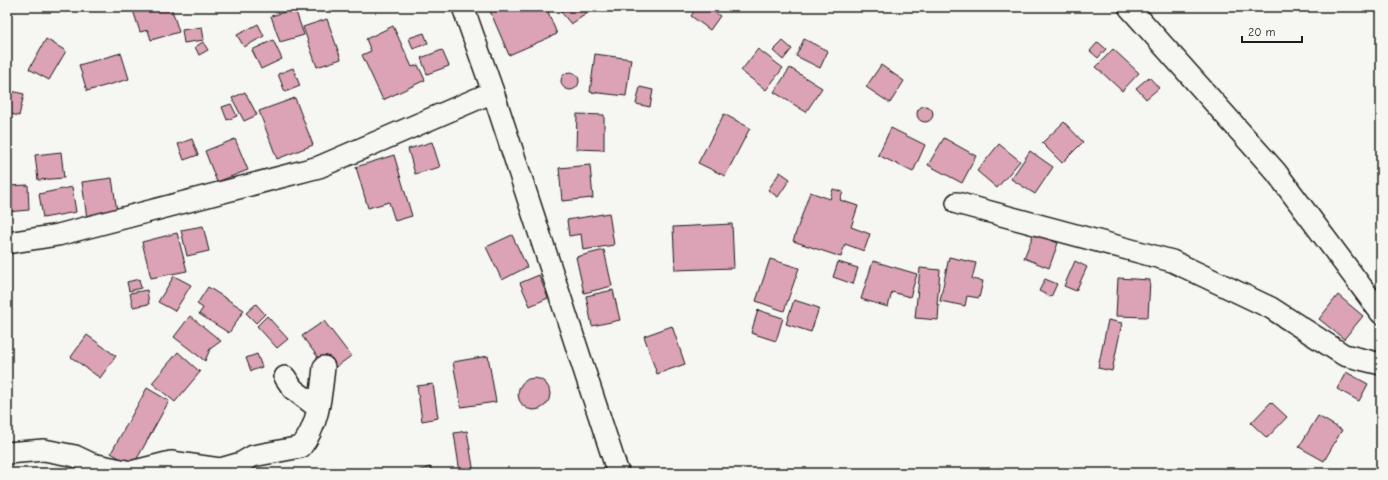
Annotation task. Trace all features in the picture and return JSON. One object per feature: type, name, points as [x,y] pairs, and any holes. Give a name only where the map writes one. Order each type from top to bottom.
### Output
[{"type":"street","points":[[462,7],[493,92],[618,473]]},
{"type":"street","points":[[1129,7],[1276,172],[1381,313]]},
{"type":"street","points":[[7,243],[58,235],[319,167],[493,92]]},
{"type":"street","points":[[957,203],[1172,261],[1271,308],[1344,355],[1381,364]]},
{"type":"street","points":[[7,453],[44,450],[75,456],[92,464],[131,472],[171,462],[231,471],[260,455],[301,447],[309,437],[318,408],[324,367]]},
{"type":"street","points":[[285,377],[293,389],[318,408]]},
{"type":"building","points":[[132,7],[171,7],[179,32],[151,40],[148,30],[140,32]]},
{"type":"building","points":[[500,7],[546,7],[557,34],[509,55],[490,11]]},
{"type":"building","points":[[557,7],[597,7],[571,24]]},
{"type":"building","points":[[697,7],[707,7],[720,16],[710,30],[691,16]]},
{"type":"building","points":[[295,9],[304,35],[280,42],[271,16]]},
{"type":"building","points":[[327,19],[341,59],[317,67],[303,27]]},
{"type":"building","points":[[258,24],[264,36],[244,47],[237,35]]},
{"type":"building","points":[[393,26],[412,67],[418,65],[425,80],[383,100],[362,55],[371,51],[366,39]]},
{"type":"building","points":[[202,27],[204,40],[184,43],[182,30]]},
{"type":"building","points":[[424,33],[428,43],[413,49],[409,38]]},
{"type":"building","points":[[46,39],[66,51],[49,80],[29,69]]},
{"type":"building","points":[[804,39],[828,51],[820,68],[796,56]]},
{"type":"building","points":[[273,40],[282,59],[261,69],[252,50]]},
{"type":"building","points":[[783,41],[792,49],[783,60],[773,51]]},
{"type":"building","points":[[203,42],[208,50],[199,55],[195,47]]},
{"type":"building","points":[[1098,42],[1106,49],[1098,58],[1090,51]]},
{"type":"building","points":[[758,49],[783,68],[766,90],[741,71]]},
{"type":"building","points":[[1113,49],[1139,73],[1122,91],[1096,67]]},
{"type":"building","points":[[442,50],[449,66],[427,74],[421,58]]},
{"type":"building","points":[[121,53],[129,79],[87,91],[79,65]]},
{"type":"building","points":[[595,54],[631,59],[626,96],[590,92]]},
{"type":"building","points":[[881,65],[904,81],[890,103],[866,87]]},
{"type":"building","points":[[293,68],[300,86],[285,92],[278,74]]},
{"type":"building","points":[[790,68],[822,88],[806,112],[774,92]]},
{"type":"building","points":[[566,72],[574,72],[579,77],[577,88],[574,90],[566,90],[561,85],[561,77]]},
{"type":"building","points":[[1149,77],[1159,88],[1146,99],[1136,88]]},
{"type":"building","points":[[640,87],[653,90],[650,107],[636,104]]},
{"type":"building","points":[[7,90],[24,94],[19,116],[7,113]]},
{"type":"building","points":[[245,92],[257,115],[244,121],[232,98]]},
{"type":"building","points":[[295,98],[313,145],[277,159],[259,111]]},
{"type":"building","points":[[231,104],[237,116],[227,120],[222,107]]},
{"type":"building","points":[[925,106],[931,108],[933,114],[931,120],[925,122],[919,120],[917,114],[919,108]]},
{"type":"building","points":[[577,114],[604,115],[604,150],[576,149]]},
{"type":"building","points":[[724,114],[750,128],[725,176],[698,163]]},
{"type":"building","points":[[1064,122],[1083,142],[1062,163],[1042,143]]},
{"type":"building","points":[[891,128],[925,145],[913,172],[878,155]]},
{"type":"building","points":[[944,138],[976,156],[962,183],[928,165]]},
{"type":"building","points":[[192,139],[198,155],[184,160],[178,144]]},
{"type":"building","points":[[235,139],[248,170],[217,182],[205,151]]},
{"type":"building","points":[[432,142],[440,167],[415,174],[408,149]]},
{"type":"building","points":[[999,144],[1020,161],[997,188],[977,171]]},
{"type":"building","points":[[1030,151],[1053,167],[1035,194],[1011,179]]},
{"type":"building","points":[[61,152],[64,178],[38,180],[35,155]]},
{"type":"building","points":[[394,155],[412,216],[395,221],[389,202],[368,208],[356,167]]},
{"type":"building","points":[[590,165],[593,198],[562,201],[559,168]]},
{"type":"building","points":[[780,172],[790,179],[778,197],[768,190]]},
{"type":"building","points":[[112,178],[118,218],[87,219],[82,182]]},
{"type":"building","points":[[28,185],[29,210],[7,212],[7,186]]},
{"type":"building","points":[[72,187],[76,212],[43,218],[39,194]]},
{"type":"building","points":[[833,189],[843,192],[840,200],[858,206],[851,227],[870,234],[864,251],[845,244],[841,257],[793,241],[810,192],[830,199]]},
{"type":"building","points":[[609,213],[614,245],[583,250],[581,234],[569,236],[567,220]]},
{"type":"building","points":[[732,224],[734,268],[675,270],[673,227]]},
{"type":"building","points":[[203,226],[209,251],[187,256],[181,230]]},
{"type":"building","points":[[177,233],[187,271],[151,278],[142,242]]},
{"type":"building","points":[[1034,233],[1058,243],[1049,268],[1024,258]]},
{"type":"building","points":[[512,235],[527,267],[502,280],[486,247]]},
{"type":"building","points":[[604,250],[612,286],[584,293],[576,257]]},
{"type":"building","points":[[949,257],[976,263],[972,279],[983,281],[979,298],[967,296],[965,306],[940,301]]},
{"type":"building","points":[[770,259],[799,268],[784,311],[756,301]]},
{"type":"building","points":[[873,261],[917,274],[910,297],[892,292],[888,307],[861,299]]},
{"type":"building","points":[[1075,261],[1087,267],[1076,291],[1064,286]]},
{"type":"building","points":[[838,262],[858,268],[853,284],[833,277]]},
{"type":"building","points":[[920,268],[940,270],[937,305],[939,305],[938,320],[915,318]]},
{"type":"building","points":[[539,275],[548,298],[530,306],[520,283]]},
{"type":"building","points":[[174,276],[191,285],[175,311],[158,302]]},
{"type":"building","points":[[1118,278],[1150,280],[1148,317],[1116,316]]},
{"type":"building","points":[[139,279],[141,288],[129,291],[127,282]]},
{"type":"building","points":[[1045,279],[1057,284],[1051,297],[1039,291]]},
{"type":"building","points":[[208,287],[244,310],[229,333],[199,314],[203,308],[197,304]]},
{"type":"building","points":[[147,290],[149,304],[133,307],[130,293]]},
{"type":"building","points":[[613,290],[620,320],[592,326],[586,296]]},
{"type":"building","points":[[1338,295],[1363,316],[1344,339],[1319,319]]},
{"type":"building","points":[[794,300],[819,308],[811,332],[786,324]]},
{"type":"building","points":[[256,304],[265,314],[256,323],[246,313]]},
{"type":"building","points":[[758,310],[783,318],[776,341],[751,333]]},
{"type":"building","points":[[190,316],[221,341],[210,349],[205,361],[174,337]]},
{"type":"building","points":[[267,316],[288,339],[277,348],[257,326]]},
{"type":"building","points":[[1108,320],[1122,323],[1112,371],[1098,368]]},
{"type":"building","points":[[324,321],[351,356],[329,372],[302,336]]},
{"type":"building","points":[[672,326],[685,364],[657,374],[644,336]]},
{"type":"building","points":[[87,335],[116,356],[100,378],[71,357]]},
{"type":"building","points":[[178,352],[200,372],[175,402],[152,383]]},
{"type":"building","points":[[257,354],[262,367],[251,371],[246,358]]},
{"type":"building","points":[[488,356],[496,402],[461,407],[453,362]]},
{"type":"building","points":[[1346,372],[1368,384],[1359,401],[1337,389]]},
{"type":"building","points":[[531,378],[537,378],[547,385],[550,394],[549,400],[543,407],[537,410],[531,410],[521,403],[518,397],[518,391],[525,381]]},
{"type":"building","points":[[433,384],[438,418],[422,421],[417,386]]},
{"type":"building","points":[[147,388],[169,401],[133,466],[111,453]]},
{"type":"building","points":[[1271,402],[1287,417],[1267,438],[1251,423]]},
{"type":"building","points":[[1318,416],[1342,430],[1324,461],[1299,447]]},
{"type":"building","points":[[467,431],[474,473],[460,473],[454,433]]},
{"type":"building","points":[[430,467],[432,473],[412,473]]},
{"type":"building","points":[[1003,468],[1003,473],[962,473],[961,471]]}]
